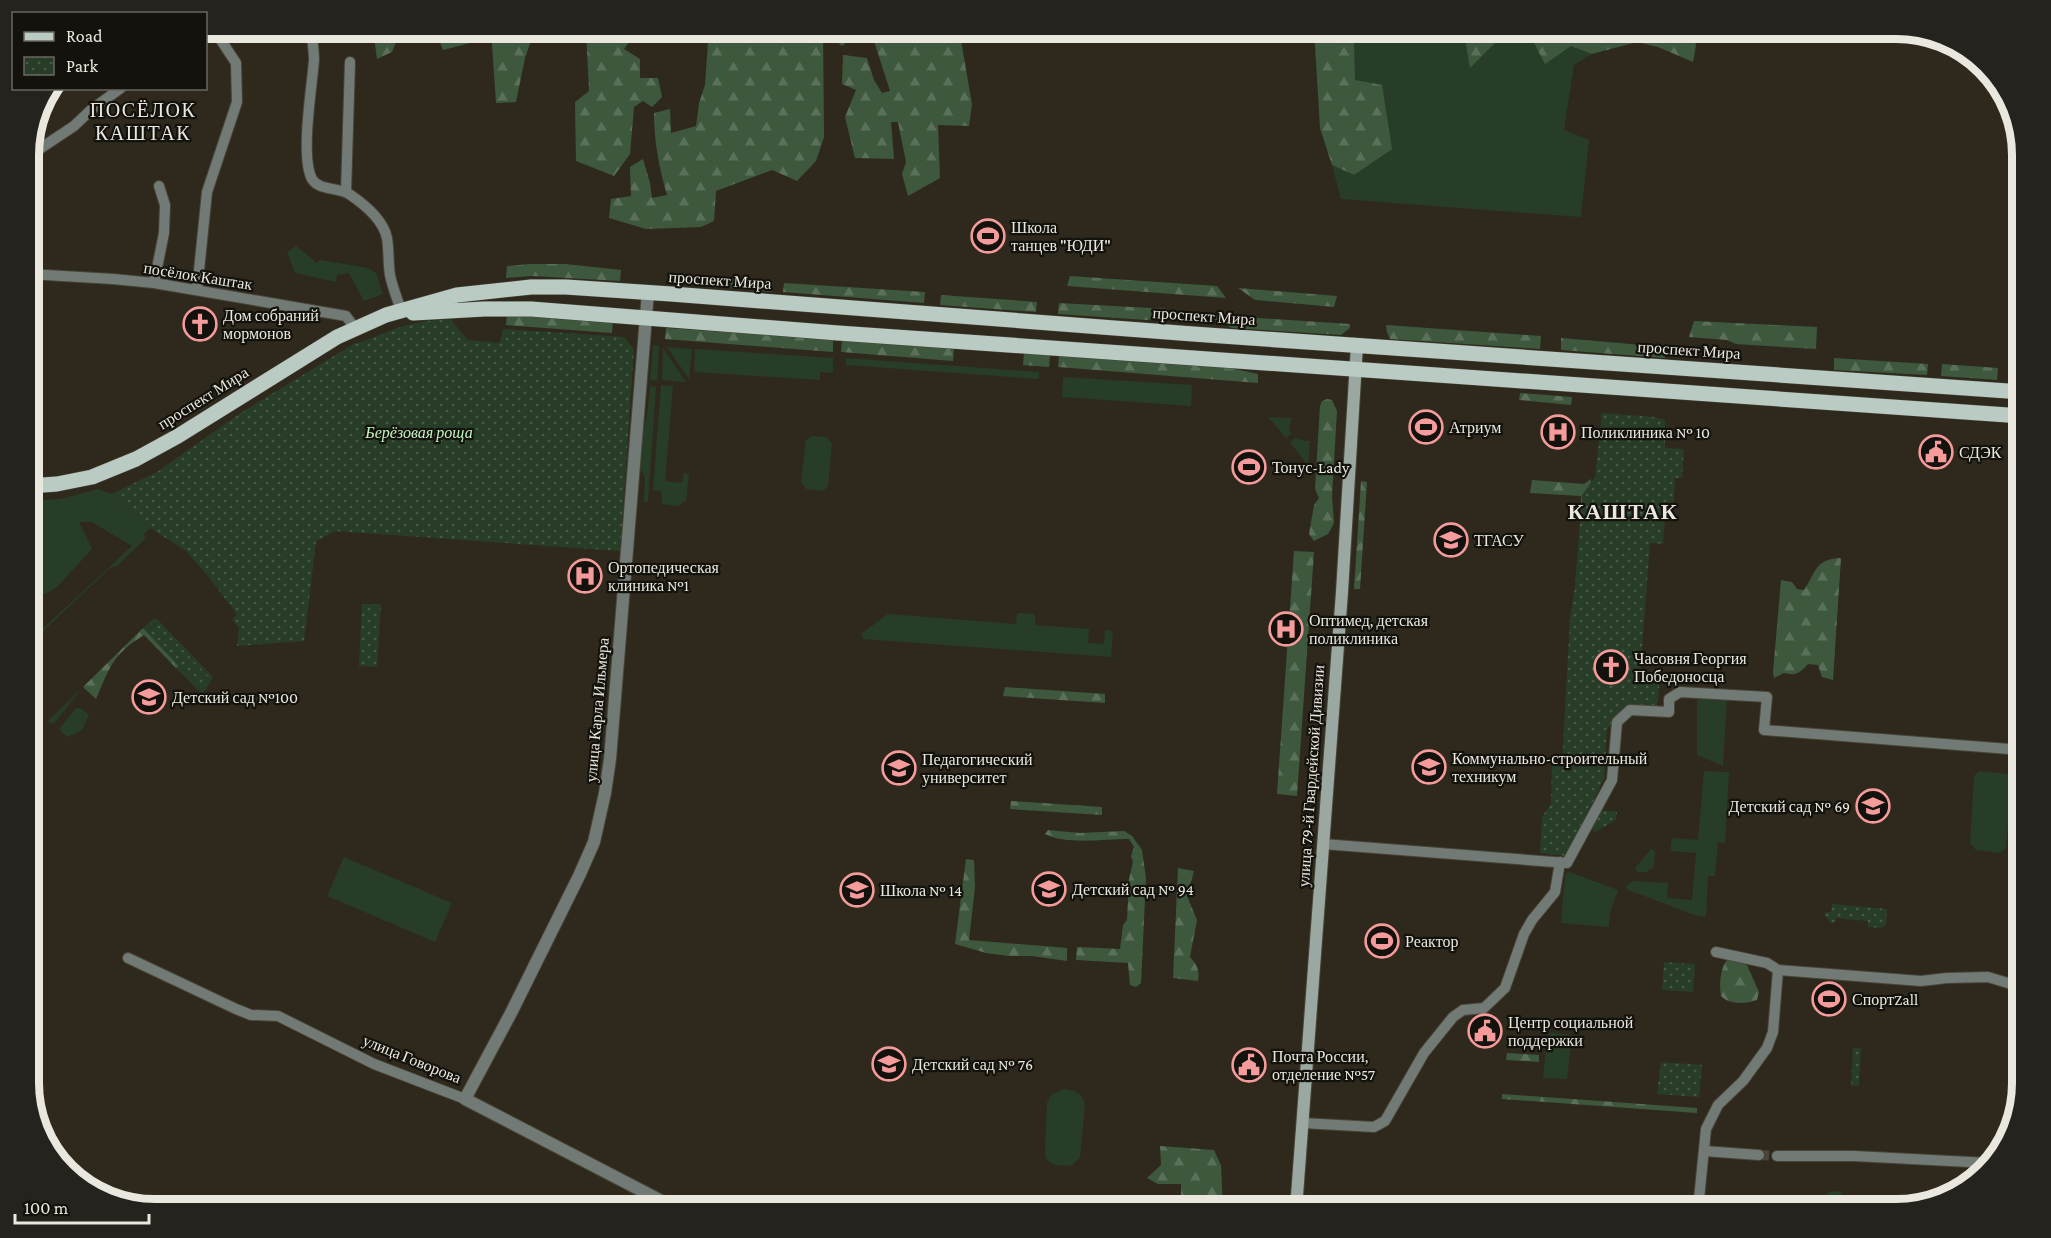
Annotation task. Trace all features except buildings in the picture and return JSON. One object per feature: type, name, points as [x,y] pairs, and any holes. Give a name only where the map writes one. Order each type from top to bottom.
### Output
[{"type":"main road","name":"проспект Мира","points":[[39,485],[92,477],[136,459],[355,328],[394,312],[457,295],[531,287],[648,292],[1046,323],[2012,391]]},
{"type":"main road","points":[[838,333],[840,307]]},
{"type":"main road","name":"проспект Мира","points":[[394,312],[531,309],[838,333],[2012,415]]},
{"type":"main road","points":[[1044,347],[1046,323]]},
{"type":"main road","name":"улица 79-й Гвардейской Дивизии","points":[[1297,1199],[1357,345]]},
{"type":"main road","points":[[1523,380],[1524,356]]},
{"type":"main road","points":[[1618,387],[1620,363]]},
{"type":"main road","points":[[1831,402],[1832,377]]},
{"type":"street","points":[[197,290],[207,192],[237,102],[236,63],[220,39]]},
{"type":"street","points":[[313,39],[314,57],[307,145],[312,179],[317,184],[346,192],[368,208],[382,227],[387,238],[394,312]]},
{"type":"street","points":[[346,192],[350,62]]},
{"type":"street","points":[[39,149],[74,126],[92,109],[118,90]]},
{"type":"street","points":[[154,283],[164,233],[165,205],[159,186]]},
{"type":"street","name":"посёлок Каштак","points":[[39,275],[114,279],[197,290],[346,316],[355,328]]},
{"type":"street","name":"улица Карла Ильмера","points":[[465,1099],[511,1013],[579,876],[594,842],[601,812],[610,759],[648,292]]},
{"type":"street","points":[[1323,844],[1567,863],[1612,780],[1617,722],[1630,710],[1669,712],[1669,699],[1680,692],[1767,697],[1764,730],[2012,749]]},
{"type":"street","points":[[1302,1123],[1374,1127],[1385,1121],[1424,1053],[1453,1017],[1463,1010],[1484,1008],[1505,988],[1524,934],[1532,920],[1555,892],[1560,862]]},
{"type":"street","points":[[1716,952],[1767,963],[1778,970],[1921,981],[1988,977],[2012,984]]},
{"type":"street","name":"улица Говорова","points":[[128,958],[236,1009],[251,1015],[278,1016],[374,1064],[465,1099],[658,1199]]},
{"type":"street","points":[[1699,1199],[1706,1129],[1718,1105],[1743,1082],[1767,1048],[1773,1032],[1778,970]]},
{"type":"street","points":[[1704,1151],[1759,1155]]},
{"type":"street","points":[[1777,1156],[1854,1156],[1980,1163]]},
{"type":"green space","points":[[374,39],[397,39],[392,52],[377,59]]},
{"type":"green space","points":[[439,39],[468,39],[470,43],[443,50]]},
{"type":"green space","points":[[492,39],[532,39],[525,58],[516,102],[496,103]]},
{"type":"green space","points":[[586,39],[631,39],[624,49],[640,59],[640,78],[658,78],[662,97],[652,107],[643,101],[634,107],[630,154],[614,176],[576,161],[575,102],[589,91]]},
{"type":"green space","points":[[709,39],[823,39],[824,137],[816,161],[797,181],[772,170],[716,191],[714,221],[701,227],[646,229],[609,218],[611,199],[631,196],[630,167],[643,159],[652,198],[667,195],[658,154],[654,113],[670,109],[671,133],[696,126],[699,103],[705,85]]},
{"type":"green space","points":[[834,39],[850,39],[842,46]]},
{"type":"green space","points":[[875,39],[961,39],[972,104],[969,126],[938,125],[940,178],[908,196],[902,174],[906,162],[898,122],[891,122],[894,159],[855,158],[845,117],[856,90],[842,84],[843,55],[867,58],[874,80],[882,93],[890,91],[874,41]]},
{"type":"green space","points":[[1315,39],[1358,39],[1354,44],[1355,80],[1382,85],[1392,149],[1354,175],[1332,165],[1320,128]]},
{"type":"green space","points":[[1358,39],[1468,39],[1466,45],[1470,67],[1497,40],[1571,46],[1592,54],[1574,65],[1564,130],[1589,140],[1581,217],[1341,199],[1332,165],[1354,175],[1354,44]]},
{"type":"green space","points":[[1468,39],[1694,39],[1696,45],[1693,62],[1658,47],[1637,42],[1592,54],[1571,46],[1545,64],[1534,43],[1498,40],[1470,68],[1466,45]]},
{"type":"green space","points":[[296,246],[317,263],[320,260],[368,268],[376,273],[383,294],[364,301],[349,273],[337,275],[336,282],[295,273],[287,252]]},
{"type":"green space","points":[[565,264],[621,270],[620,281],[532,276],[506,278],[507,266]]},
{"type":"green space","points":[[682,275],[773,282],[772,292],[681,284]]},
{"type":"green space","points":[[1070,276],[1217,286],[1226,298],[1067,286]]},
{"type":"green space","points":[[784,283],[925,292],[924,303],[783,292]]},
{"type":"green space","points":[[1238,288],[1337,296],[1334,307],[1255,300]]},
{"type":"green space","points":[[941,295],[1037,302],[1036,312],[940,305]]},
{"type":"green space","points":[[1059,303],[1168,309],[1167,317],[1147,320],[1058,314]]},
{"type":"green space","points":[[507,313],[613,321],[612,333],[506,325]]},
{"type":"green space","points":[[1213,315],[1350,324],[1350,328],[1341,335],[1232,328],[1212,318]]},
{"type":"green space","name":"Берёзовая роща","points":[[450,319],[468,340],[500,343],[503,329],[624,337],[634,349],[620,551],[335,531],[316,541],[304,641],[237,646],[239,628],[232,619],[237,614],[208,576],[186,551],[150,528],[112,494],[157,472],[239,414],[355,343],[406,325]]},
{"type":"green space","points":[[1694,321],[1817,327],[1816,349],[1736,344],[1727,340],[1689,337]]},
{"type":"green space","points":[[1386,325],[1541,336],[1540,349],[1390,339]]},
{"type":"green space","points":[[666,328],[833,339],[833,352],[665,339]]},
{"type":"green space","points":[[1561,338],[1665,347],[1665,358],[1561,350]]},
{"type":"green space","points":[[842,340],[954,348],[953,361],[841,352]]},
{"type":"green space","points":[[653,345],[659,346],[657,381],[650,380]]},
{"type":"green space","points":[[667,347],[692,349],[689,379]]},
{"type":"green space","points":[[663,348],[686,382],[662,380]]},
{"type":"green space","points":[[695,349],[833,358],[833,373],[820,372],[820,380],[694,372]]},
{"type":"green space","points":[[1024,353],[1050,355],[1049,367],[1023,365]]},
{"type":"green space","points":[[1059,355],[1226,367],[1258,374],[1258,383],[1058,367]]},
{"type":"green space","points":[[846,358],[1039,372],[1039,379],[846,365]]},
{"type":"green space","points":[[1834,358],[1928,364],[1927,375],[1834,370]]},
{"type":"green space","points":[[1942,364],[1998,368],[1997,380],[1941,376]]},
{"type":"green space","points":[[1063,377],[1192,385],[1191,406],[1062,397]]},
{"type":"green space","points":[[661,385],[673,386],[665,481],[682,483],[684,473],[689,474],[686,500],[678,506],[662,504],[661,491],[653,490]]},
{"type":"green space","points":[[650,386],[656,387],[648,502],[644,502],[645,477],[639,466]]},
{"type":"green space","points":[[1520,393],[1572,397],[1571,405],[1519,400]]},
{"type":"green space","points":[[1332,400],[1337,411],[1332,496],[1334,523],[1328,534],[1314,541],[1309,534],[1314,505],[1319,498],[1315,489],[1320,406],[1322,401]]},
{"type":"green space","points":[[1602,413],[1665,420],[1665,448],[1684,449],[1682,478],[1675,478],[1673,514],[1665,514],[1663,544],[1650,543],[1640,675],[1660,677],[1657,709],[1630,706],[1607,729],[1604,779],[1566,856],[1540,853],[1542,817],[1551,804],[1552,765],[1562,765],[1570,618],[1575,586],[1582,495],[1595,477]]},
{"type":"green space","points":[[1268,417],[1292,418],[1289,427],[1291,434],[1286,438]]},
{"type":"green space","points":[[812,436],[827,437],[832,444],[828,486],[823,491],[806,489],[801,481],[806,440]]},
{"type":"green space","points":[[1296,438],[1310,441],[1308,466],[1290,442]]},
{"type":"green space","points":[[1591,479],[1586,549],[1579,555],[1581,496],[1530,493],[1532,480],[1584,484]]},
{"type":"green space","points":[[1361,481],[1367,482],[1360,589],[1354,589]]},
{"type":"green space","points":[[98,489],[112,494],[150,528],[143,535],[146,538],[117,566],[110,568],[44,630],[39,639],[39,632],[132,546],[92,522],[79,522],[92,549],[56,588],[39,597],[39,500],[60,499]]},
{"type":"green space","points":[[1294,551],[1314,552],[1297,796],[1277,794]]},
{"type":"green space","points":[[1841,558],[1833,680],[1822,677],[1818,665],[1808,664],[1798,673],[1784,673],[1774,678],[1781,580],[1792,582],[1797,589],[1804,590],[1821,564]]},
{"type":"green space","points":[[362,604],[381,604],[377,667],[359,666]]},
{"type":"green space","points":[[1017,613],[1035,614],[1035,625],[1089,629],[1088,643],[1104,644],[1105,630],[1113,631],[1111,657],[863,639],[862,633],[888,614],[1016,624]]},
{"type":"green space","points":[[153,619],[157,619],[213,677],[203,695],[176,668],[179,666],[199,686],[209,677],[156,623],[147,632],[143,628]]},
{"type":"green space","points":[[157,623],[209,677],[199,687],[147,632]]},
{"type":"green space","points":[[143,628],[179,666],[176,668],[144,635],[133,642],[113,662],[96,699],[83,687]]},
{"type":"green space","points":[[1005,687],[1105,694],[1105,703],[1003,696]]},
{"type":"green space","points":[[82,688],[55,722],[52,724],[47,722]]},
{"type":"green space","points":[[1697,699],[1727,699],[1723,766],[1697,755]]},
{"type":"green space","points":[[76,708],[80,708],[89,715],[82,730],[68,737],[61,732],[60,728]]},
{"type":"green space","points":[[1704,771],[1729,772],[1725,843],[1718,842],[1715,876],[1708,876],[1706,917],[1697,916],[1626,889],[1627,885],[1633,881],[1668,883],[1667,898],[1692,900],[1696,853],[1670,851],[1672,838],[1698,840]]},
{"type":"green space","points":[[1980,771],[2007,774],[2012,780],[2006,848],[1999,853],[1976,850],[1970,843],[1974,776]]},
{"type":"green space","points":[[1011,801],[1102,807],[1102,815],[1010,809]]},
{"type":"green space","points":[[1600,810],[1617,812],[1616,820],[1595,832],[1591,828]]},
{"type":"green space","points":[[1048,830],[1080,833],[1124,831],[1132,836],[1142,850],[1146,878],[1141,983],[1136,987],[1130,985],[1128,963],[1076,960],[1077,947],[1120,949],[1123,925],[1127,920],[1129,879],[1133,862],[1131,856],[1134,847],[1129,839],[1086,841],[1063,839],[1045,834]]},
{"type":"green space","points":[[1651,849],[1655,851],[1654,867],[1646,872],[1637,872],[1635,868]]},
{"type":"green space","points":[[344,857],[452,903],[435,942],[327,896]]},
{"type":"green space","points":[[966,859],[974,860],[975,887],[969,940],[1067,948],[1067,961],[986,953],[955,944]]},
{"type":"green space","points":[[1178,868],[1194,871],[1187,896],[1197,920],[1190,957],[1199,974],[1198,981],[1173,978]]},
{"type":"green space","points":[[1569,872],[1618,890],[1610,913],[1609,927],[1561,923],[1565,874]]},
{"type":"green space","points":[[1832,904],[1887,909],[1886,925],[1881,928],[1868,927],[1868,921],[1836,918],[1835,923],[1830,922],[1825,912],[1831,912]]},
{"type":"green space","points":[[1729,958],[1747,965],[1759,992],[1757,1000],[1738,1003],[1728,1001],[1721,996],[1721,976]]},
{"type":"green space","points":[[1664,962],[1695,964],[1693,992],[1662,990]]},
{"type":"green space","points":[[1552,1033],[1572,1035],[1567,1079],[1543,1078],[1547,1035]]},
{"type":"green space","points":[[1853,1048],[1861,1048],[1859,1086],[1851,1086]]},
{"type":"green space","points":[[1507,1053],[1539,1055],[1539,1062],[1506,1060]]},
{"type":"green space","points":[[1661,1062],[1702,1065],[1699,1097],[1657,1094]]},
{"type":"green space","points":[[1063,1089],[1077,1092],[1085,1104],[1080,1158],[1071,1166],[1051,1163],[1045,1153],[1047,1103],[1051,1095]]},
{"type":"green space","points":[[1502,1094],[1697,1108],[1697,1113],[1502,1099]]},
{"type":"green space","points":[[1160,1146],[1214,1150],[1221,1165],[1223,1199],[1181,1199],[1181,1184],[1158,1184],[1147,1178],[1161,1165]]},
{"type":"green space","points":[[1832,1191],[1841,1192],[1845,1199],[1819,1199]]},
{"type":"tunnel","points":[[1759,1155],[1777,1156]]},
{"type":"place","name":"Школа танцев \"ЮДИ\"","points":[[988,236]]},
{"type":"place","name":"Дом собраний мормонов","points":[[200,324]]},
{"type":"place","name":"Атриум","points":[[1426,427]]},
{"type":"place","name":"Поликлиника № 10","points":[[1558,432]]},
{"type":"place","name":"СДЭК","points":[[1936,452]]},
{"type":"place","name":"Тонус-Lady","points":[[1249,467]]},
{"type":"place","name":"ТГАСУ","points":[[1451,540]]},
{"type":"place","name":"Ортопедическая клиника №1","points":[[585,576]]},
{"type":"place","name":"Оптимед, детская поликлиника","points":[[1286,629]]},
{"type":"place","name":"Часовня Георгия Победоносца","points":[[1611,667]]},
{"type":"place","name":"Детский сад №100","points":[[149,697]]},
{"type":"place","name":"Коммунально-строительный техникум","points":[[1429,767]]},
{"type":"place","name":"Педагогический университет","points":[[899,768]]},
{"type":"place","name":"Детский сад № 69","points":[[1873,806]]},
{"type":"place","name":"Детский сад № 94","points":[[1049,889]]},
{"type":"place","name":"Школа № 14","points":[[857,890]]},
{"type":"place","name":"Реактор","points":[[1382,941]]},
{"type":"place","name":"СпортZall","points":[[1829,999]]},
{"type":"place","name":"Центр социальной поддержки","points":[[1485,1031]]},
{"type":"place","name":"Детский сад № 76","points":[[889,1064]]},
{"type":"place","name":"Почта России, отделение №57","points":[[1249,1065]]},
{"type":"district","name":"ПОСЁЛОК КАШТАК","points":[[143,122]]},
{"type":"district","name":"КАШТАК","points":[[1623,511]]}]
